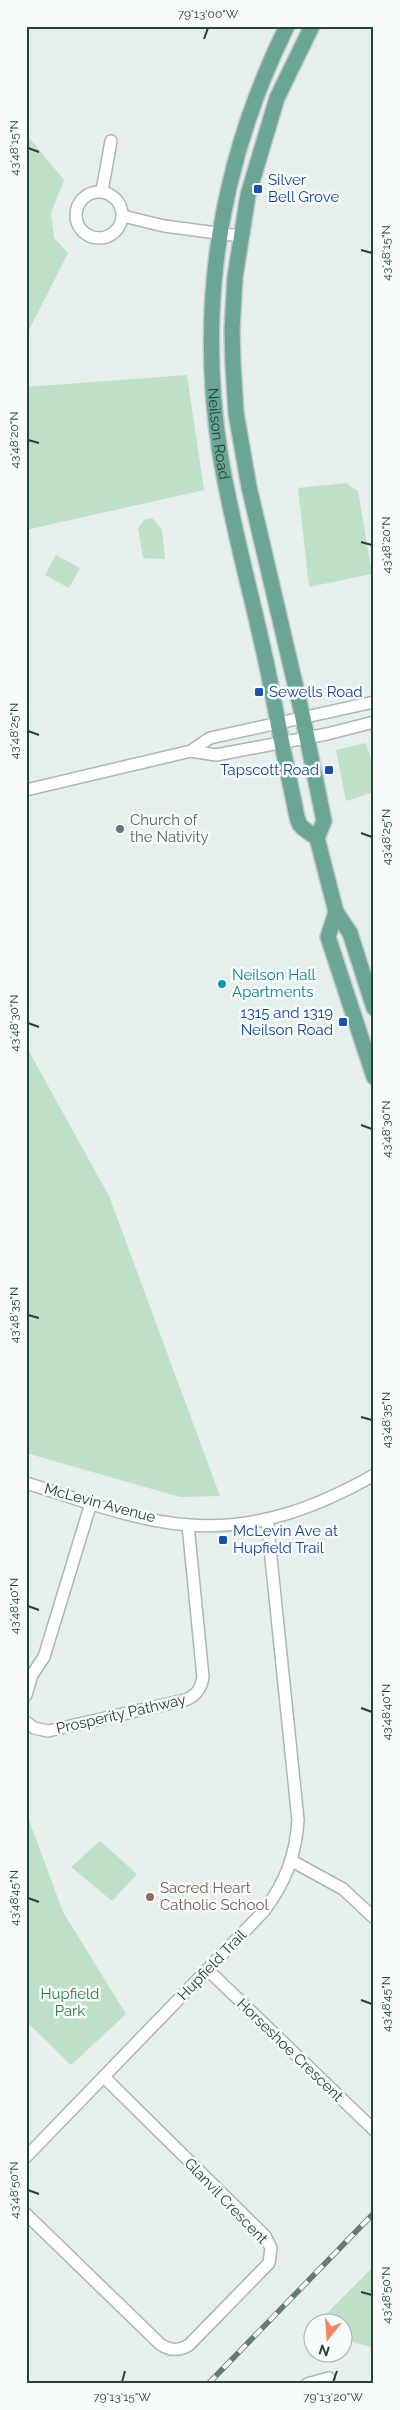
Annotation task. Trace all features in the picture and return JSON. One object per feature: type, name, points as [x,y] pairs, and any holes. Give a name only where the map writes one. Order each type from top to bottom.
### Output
[{"type":"main road","name":"Neilson Road","points":[[288,26],[258,91],[239,144],[219,233],[213,277],[210,328],[214,413],[227,491],[260,629],[300,824],[317,838],[336,912],[350,933],[374,1008]]},
{"type":"main road","name":"Neilson Road","points":[[312,26],[277,98],[255,168],[240,236],[232,330],[236,413],[249,487],[303,718],[324,822],[317,838]]},
{"type":"main road","points":[[260,629],[280,625]]},
{"type":"main road","points":[[336,912],[328,937],[367,1037],[374,1077]]},
{"type":"street","points":[[102,191],[111,140]]},
{"type":"street","points":[[102,191],[118,200],[123,216],[118,229],[107,237],[93,237],[81,230],[76,217],[77,206],[83,198],[92,192],[102,191]]},
{"type":"street","points":[[123,216],[164,226],[240,236]]},
{"type":"street","points":[[26,790],[191,751],[210,738],[278,721],[303,718],[374,702]]},
{"type":"street","points":[[191,751],[216,755],[374,722]]},
{"type":"street","name":"McLevin Avenue","points":[[26,1483],[135,1516],[188,1525],[220,1526],[288,1514],[332,1498],[374,1474]]},
{"type":"street","points":[[26,1695],[32,1675],[44,1657],[91,1503]]},
{"type":"street","name":"Hupfield Trail","points":[[26,2157],[264,1911],[278,1892],[292,1861],[298,1820],[267,1519]]},
{"type":"street","name":"Prosperity Pathway","points":[[26,1722],[34,1728],[48,1732],[185,1700],[195,1695],[199,1690],[203,1677],[188,1525]]},
{"type":"street","points":[[292,1861],[343,1889],[374,1918]]},
{"type":"street","name":"Horseshoe Crescent","points":[[208,1970],[374,2130]]},
{"type":"street","name":"Glanvil Crescent","points":[[26,2214],[160,2344],[172,2350],[179,2350],[190,2346],[269,2263],[271,2248],[265,2236],[104,2077]]},
{"type":"street","points":[[307,2384],[328,2378]]},
{"type":"green space","points":[[26,134],[64,180],[51,213],[54,238],[68,253],[26,336]]},
{"type":"green space","points":[[187,375],[204,490],[26,530],[26,387]]},
{"type":"green space","points":[[346,483],[358,491],[372,574],[309,587],[298,488]]},
{"type":"green space","points":[[152,518],[162,530],[165,559],[143,558],[138,528],[144,520]]},
{"type":"green space","points":[[56,555],[80,568],[69,588],[45,575]]},
{"type":"green space","points":[[366,743],[374,770],[374,792],[346,801],[336,750]]},
{"type":"green space","points":[[26,1046],[109,1196],[220,1496],[180,1497],[26,1453]]},
{"type":"green space","name":"Hupfield Park","points":[[26,1812],[63,1912],[126,2014],[71,2065],[29,2024],[26,2027]]},
{"type":"green space","points":[[100,1841],[137,1874],[112,1901],[71,1867]]},
{"type":"green space","points":[[374,2266],[374,2348],[352,2342],[352,2312],[328,2312]]},
{"type":"railway","points":[[208,2384],[374,2213]]},
{"type":"place","name":"Silver Bell Grove","points":[[258,189]]},
{"type":"place","name":"Sewells Road","points":[[259,692]]},
{"type":"place","name":"Tapscott Road","points":[[329,770]]},
{"type":"place","name":"Church of the Nativity","points":[[120,829]]},
{"type":"place","name":"Neilson Hall Apartments","points":[[222,984]]},
{"type":"place","name":"1315 and 1319 Neilson Road","points":[[343,1022]]},
{"type":"place","name":"McLevin Ave at Hupfield Trail","points":[[223,1540]]},
{"type":"place","name":"Sacred Heart Catholic School","points":[[150,1897]]}]
